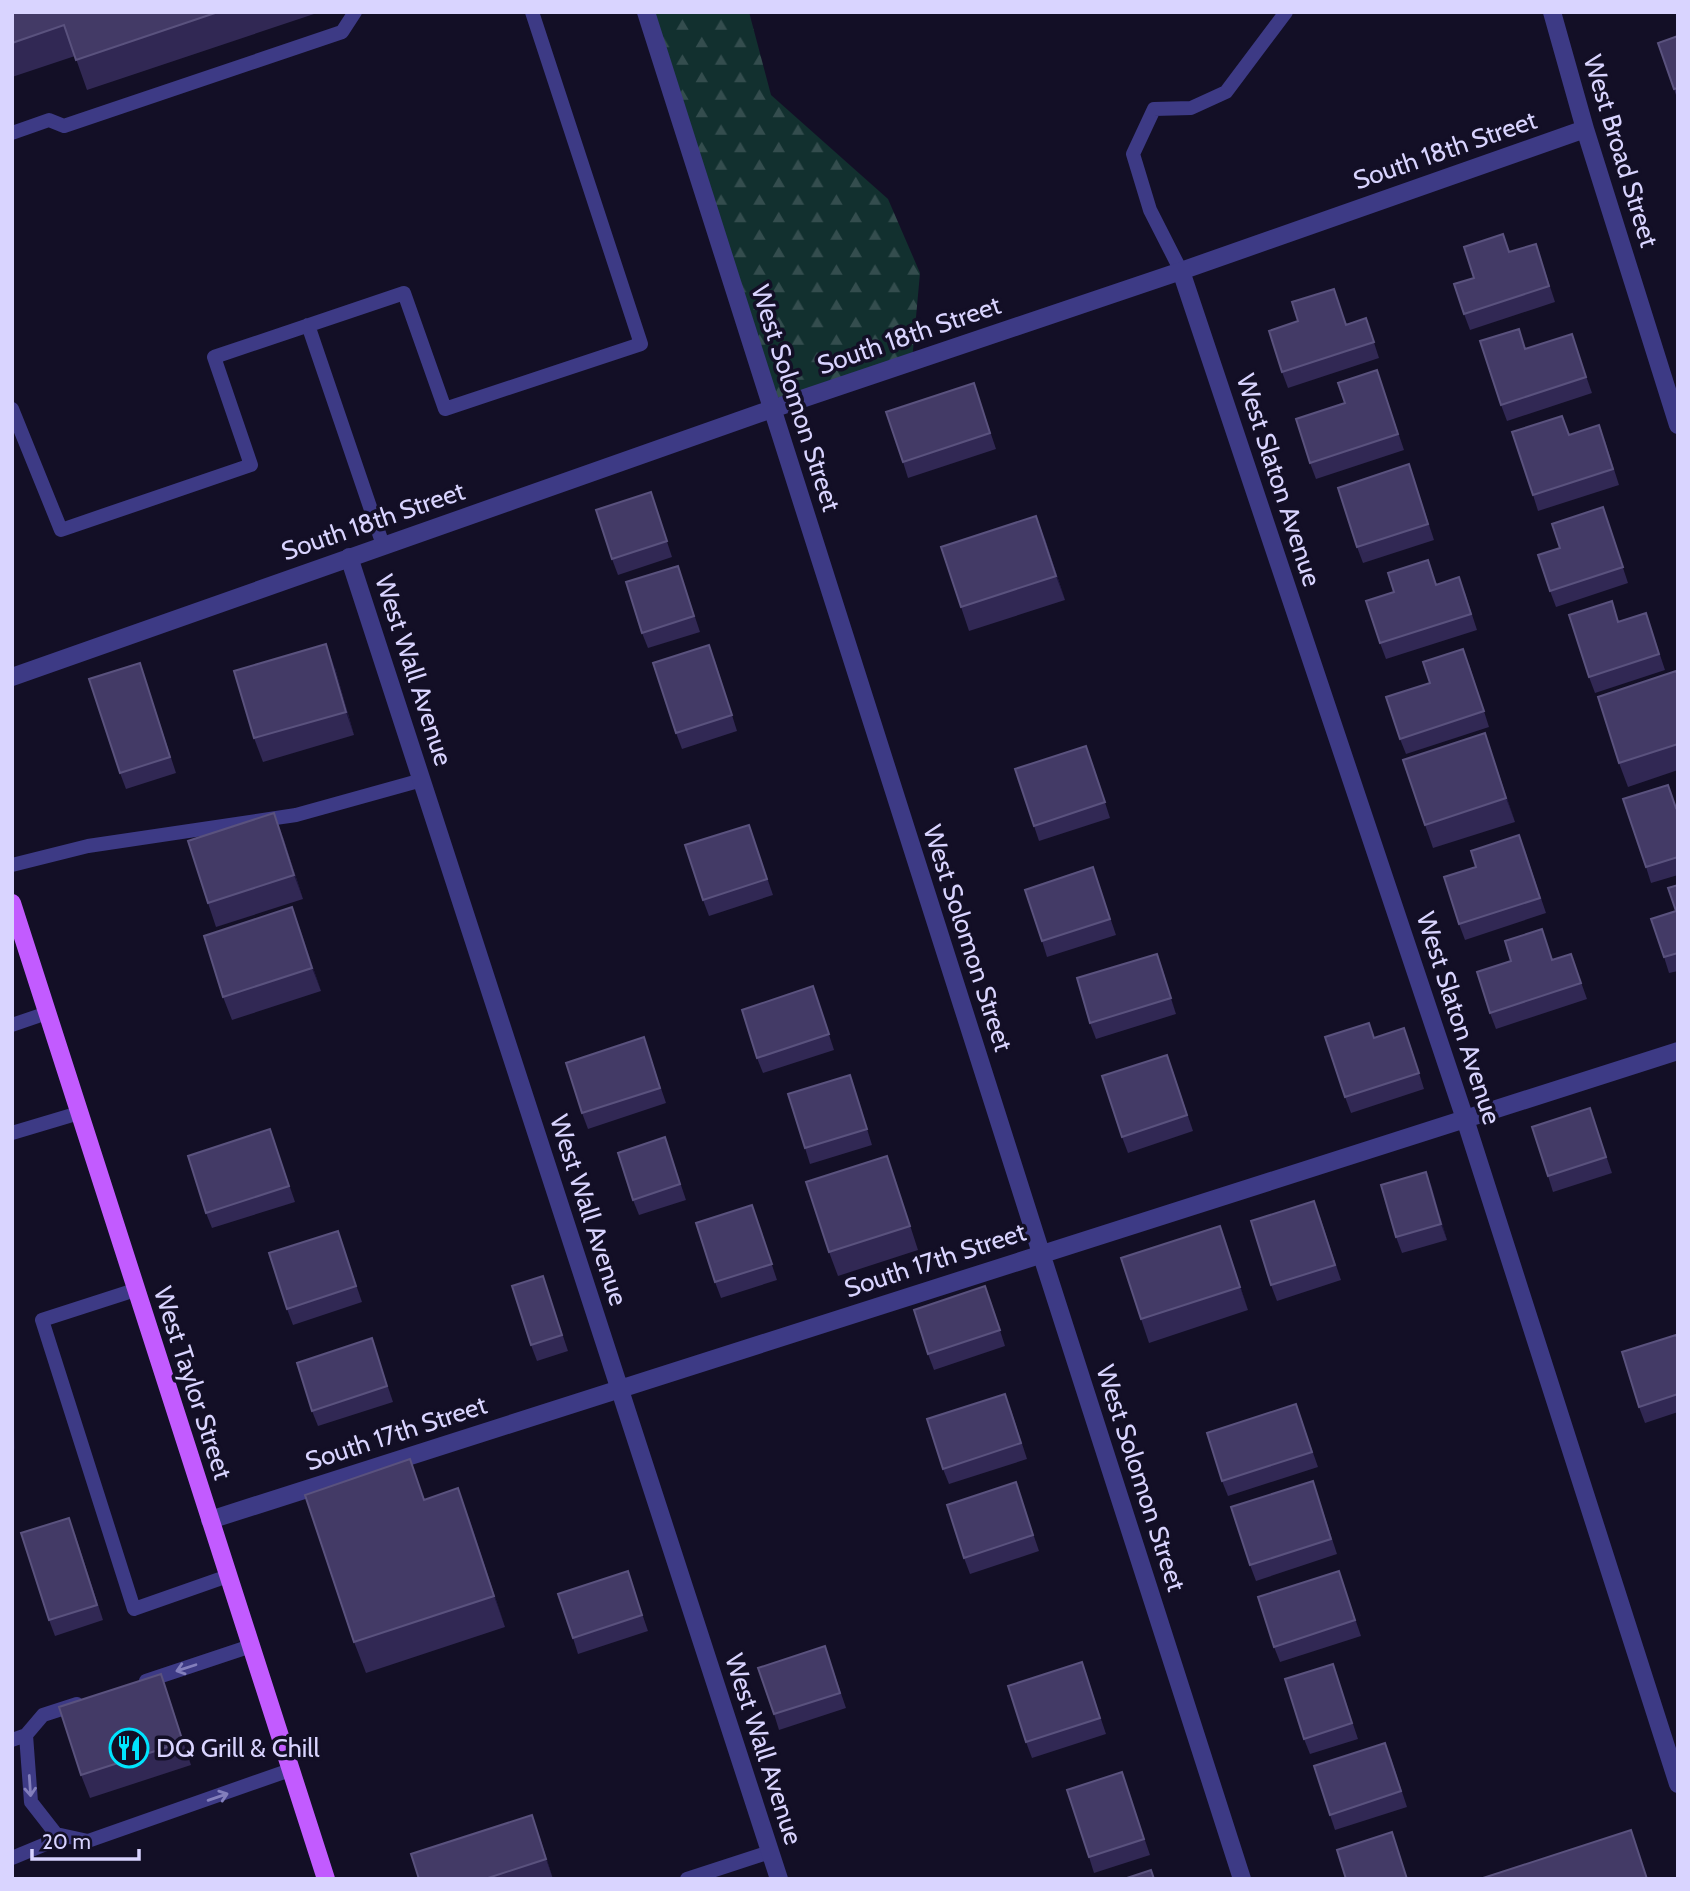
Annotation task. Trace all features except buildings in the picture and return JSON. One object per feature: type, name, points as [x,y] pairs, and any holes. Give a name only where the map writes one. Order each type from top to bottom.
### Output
[{"type":"main road","name":"West Taylor Street","points":[[12,903],[326,1879]]},
{"type":"street","name":"West Solomon Street","points":[[646,12],[1242,1879]]},
{"type":"street","name":"West Broad Street","points":[[1552,12],[1585,129],[1678,425]]},
{"type":"street","name":"South 18th Street","points":[[12,677],[772,409],[1181,271],[1585,129]]},
{"type":"street","name":"West Slaton Avenue","points":[[1181,271],[1465,1119],[1678,1784]]},
{"type":"street","name":"West Wall Avenue","points":[[349,557],[779,1879]]},
{"type":"street","name":"South 17th Street","points":[[210,1520],[1678,1051]]},
{"type":"lane","points":[[12,133],[49,120],[64,126],[342,32],[355,12]]},
{"type":"lane","points":[[12,409],[61,530],[251,465],[215,357],[404,293],[445,409],[641,344],[532,12]]},
{"type":"lane","points":[[1181,271],[1150,210],[1133,154],[1154,109],[1191,108],[1226,92],[1286,12]]},
{"type":"lane","points":[[308,325],[383,545]]},
{"type":"lane","points":[[12,865],[88,846],[296,815],[422,780]]},
{"type":"lane","points":[[12,1024],[47,1013]]},
{"type":"lane","points":[[12,1133],[79,1113]]},
{"type":"lane","points":[[135,1290],[42,1320],[134,1609],[228,1576]]},
{"type":"lane","points":[[134,1685],[251,1646]]},
{"type":"lane","points":[[95,1698],[43,1715],[19,1737],[31,1802],[56,1834],[88,1841],[290,1770]]},
{"type":"lane","points":[[12,1857],[65,1836]]},
{"type":"lane","points":[[687,1879],[770,1852]]},
{"type":"green space","points":[[646,12],[749,12],[771,95],[888,199],[920,273],[912,361],[772,409]]},
{"type":"place","name":"DQ Grill & Chill","points":[[129,1748]]}]
